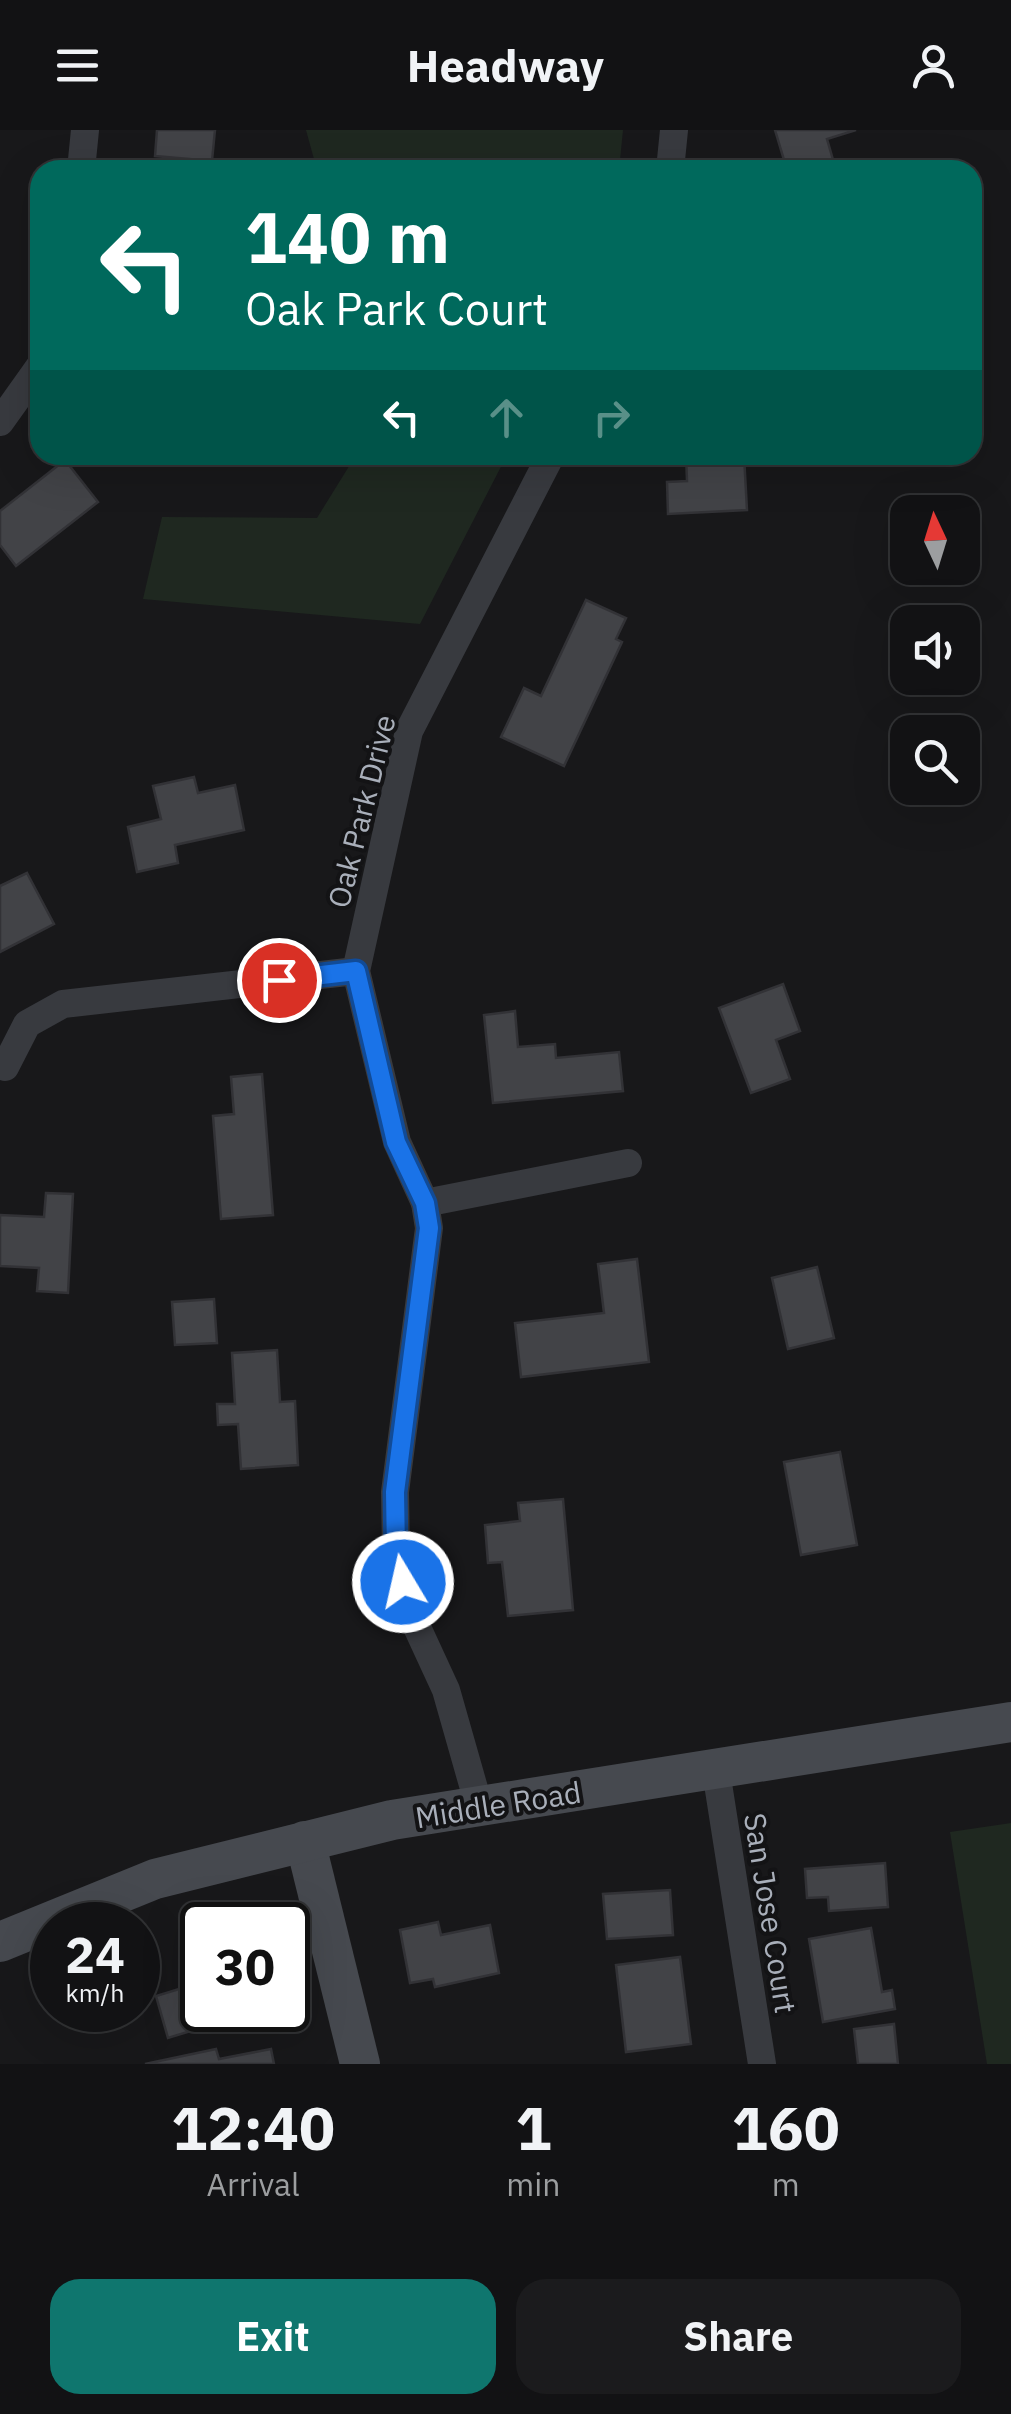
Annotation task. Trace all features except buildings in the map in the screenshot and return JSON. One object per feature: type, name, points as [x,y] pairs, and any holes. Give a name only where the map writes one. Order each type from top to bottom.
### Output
[{"type":"main road","name":"Middle Road","points":[[0,1942],[155,1879],[392,1820],[1011,1722]]},
{"type":"main road","points":[[305,1841],[360,2064]]},
{"type":"street","points":[[82,160],[85,130]]},
{"type":"street","points":[[671,160],[674,130]]},
{"type":"street","points":[[0,422],[30,380]]},
{"type":"street","name":"Oak Park Drive","points":[[479,1806],[446,1690],[410,1612],[396,1551],[395,1492],[429,1228],[425,1203],[396,1142],[356,971],[409,731],[546,465]]},
{"type":"street","points":[[5,1067],[27,1024],[63,1004],[356,971]]},
{"type":"street","points":[[425,1203],[628,1164]]},
{"type":"street","name":"San Jose Court","points":[[716,1771],[762,2064]]},
{"type":"shaded area","points":[[306,130],[623,130],[620,160],[314,160]]},
{"type":"shaded area","points":[[350,465],[502,465],[420,624],[143,599],[162,517],[317,518]]},
{"type":"shaded area","points":[[1011,1823],[1011,2064],[987,2064],[950,1832]]},
{"type":"route","points":[[279,980],[356,971],[396,1142],[425,1203],[429,1228],[395,1492],[396,1551],[403,1582]]}]
